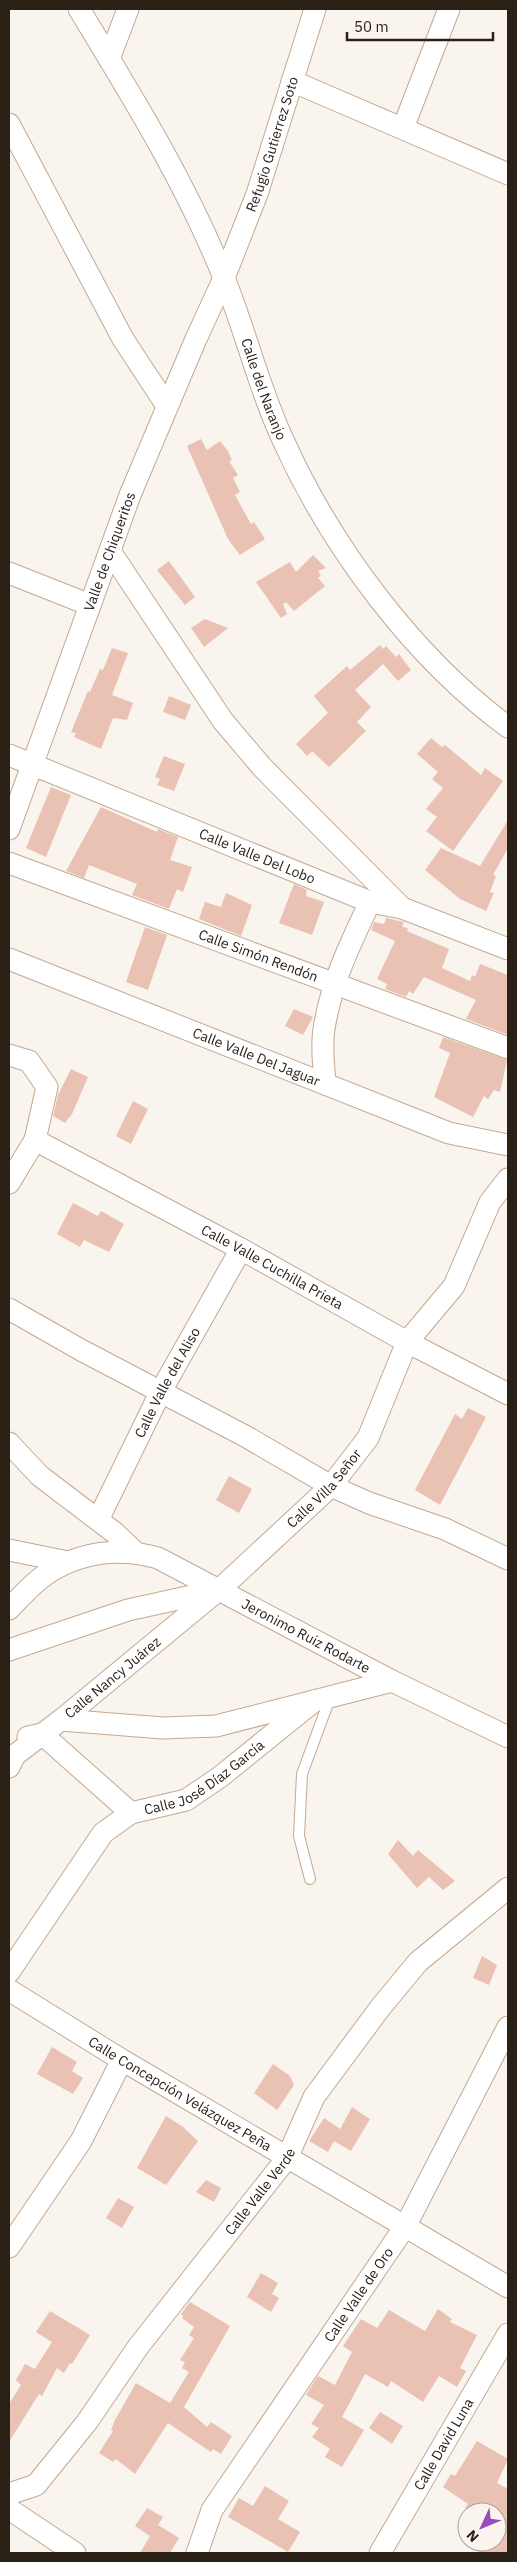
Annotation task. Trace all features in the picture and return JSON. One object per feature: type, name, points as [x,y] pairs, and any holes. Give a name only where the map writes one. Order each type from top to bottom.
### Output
[{"type":"street","name":"Calle del Naranjo","points":[[79,9],[175,170],[224,278],[253,366],[284,443],[322,513],[353,563],[389,612],[423,649],[488,712],[508,727]]},
{"type":"street","points":[[109,59],[128,9]]},
{"type":"street","name":"Refugio Gutierrez Soto","points":[[224,278],[257,194],[315,9]]},
{"type":"street","points":[[403,128],[448,9]]},
{"type":"street","points":[[292,81],[508,174]]},
{"type":"street","points":[[9,124],[123,339],[167,406]]},
{"type":"street","name":"Valle de Chiqueritos","points":[[9,829],[31,764],[110,551],[167,406],[224,278]]},
{"type":"street","points":[[110,551],[223,721],[268,773],[402,908]]},
{"type":"street","points":[[9,573],[90,605]]},
{"type":"street","name":"Calle Valle Del Lobo","points":[[9,755],[370,902],[402,908],[508,949]]},
{"type":"street","name":"Calle Simón Rendón","points":[[9,862],[508,1048]]},
{"type":"street","points":[[325,1084],[324,1031],[335,984],[340,965],[370,902]]},
{"type":"street","name":"Calle Valle Del Jaguar","points":[[9,959],[450,1133],[508,1145]]},
{"type":"street","points":[[9,1055],[30,1061],[47,1087],[35,1140],[9,1183]]},
{"type":"street","name":"Calle Valle Cuchilla Prieta","points":[[35,1140],[241,1248],[407,1342],[508,1394]]},
{"type":"street","name":"Calle Villa Señor","points":[[219,1590],[331,1486],[368,1438],[407,1342],[454,1286],[490,1202],[508,1179]]},
{"type":"street","name":"Calle Valle del Aliso","points":[[98,1520],[161,1391],[241,1248]]},
{"type":"street","points":[[9,1309],[245,1436],[331,1486],[369,1503],[445,1529],[508,1559]]},
{"type":"street","points":[[9,1443],[40,1476],[98,1520],[134,1551]]},
{"type":"street","points":[[9,1550],[68,1562]]},
{"type":"street","name":"Jeronimo Ruiz Rodarte","points":[[68,1562],[100,1553],[134,1551],[158,1558],[392,1681],[508,1737]]},
{"type":"street","points":[[9,1609],[44,1576],[68,1562]]},
{"type":"street","points":[[9,1650],[128,1610],[219,1590]]},
{"type":"street","name":"Calle Nancy Juárez","points":[[9,1767],[15,1755],[61,1720],[219,1590]]},
{"type":"street","points":[[61,1720],[163,1728],[216,1726],[392,1681]]},
{"type":"street","name":"Calle José Díaz García","points":[[9,1972],[103,1832],[131,1812],[186,1800],[227,1772],[322,1699]]},
{"type":"street","points":[[9,1741],[42,1734],[131,1812]]},
{"type":"street","name":"Calle Valle Verde","points":[[9,2494],[36,2485],[86,2422],[138,2347],[287,2158],[314,2097],[380,2008],[418,1962],[508,1888]]},
{"type":"street","name":"Calle Concepción Velázquez Peña","points":[[9,1990],[122,2060],[287,2158],[406,2225],[508,2287]]},
{"type":"street","name":"Calle Valle de Oro","points":[[197,2553],[212,2510],[406,2225],[506,2037]]},
{"type":"street","points":[[9,2247],[82,2141],[122,2060]]},
{"type":"street","name":"Calle David Luna","points":[[380,2553],[508,2334]]},
{"type":"street","points":[[9,2508],[69,2552]]},
{"type":"lane","points":[[310,1879],[299,1836],[302,1774],[322,1699]]},
{"type":"building","points":[[201,439],[207,450],[220,441],[228,451],[232,460],[229,461],[238,475],[233,478],[240,492],[235,495],[251,524],[254,522],[265,539],[240,555],[228,539],[187,446]]},
{"type":"building","points":[[313,555],[326,568],[318,571],[321,575],[318,578],[325,586],[294,611],[286,602],[283,604],[287,614],[281,618],[256,582],[290,562],[296,572]]},
{"type":"building","points":[[169,561],[195,597],[185,605],[157,570]]},
{"type":"building","points":[[205,619],[228,628],[204,647],[191,628]]},
{"type":"building","points":[[380,645],[383,649],[386,646],[396,657],[399,654],[411,670],[398,681],[383,664],[355,690],[371,707],[357,722],[366,731],[329,767],[312,751],[307,756],[296,744],[328,713],[314,696],[347,666],[350,670]]},
{"type":"building","points":[[112,648],[128,653],[112,695],[133,703],[127,720],[113,718],[101,749],[74,737],[76,733],[71,732],[88,691],[90,692],[100,669],[103,670]]},
{"type":"building","points":[[169,696],[191,705],[185,720],[163,712]]},
{"type":"building","points":[[431,738],[442,747],[445,745],[481,775],[485,768],[503,781],[453,851],[426,831],[437,817],[426,809],[443,788],[432,779],[438,772],[417,754]]},
{"type":"building","points":[[164,756],[185,764],[174,791],[157,785],[160,779],[155,777]]},
{"type":"building","points":[[51,787],[71,795],[46,857],[26,848]]},
{"type":"building","points":[[101,807],[157,832],[158,829],[178,837],[170,860],[192,867],[183,892],[177,889],[169,909],[132,895],[137,884],[89,865],[84,878],[66,871]]},
{"type":"building","points":[[508,820],[508,848],[493,875],[496,876],[490,892],[494,893],[486,911],[460,899],[425,870],[441,848],[480,866]]},
{"type":"building","points":[[294,884],[307,890],[306,896],[324,902],[312,935],[279,923]]},
{"type":"building","points":[[226,893],[252,905],[241,936],[199,919],[205,902],[221,907]]},
{"type":"building","points":[[386,918],[404,922],[402,927],[408,928],[407,931],[449,949],[442,968],[470,981],[472,975],[475,977],[480,964],[508,975],[508,1035],[466,1019],[476,1000],[424,977],[413,994],[409,991],[406,997],[385,989],[387,984],[377,979],[395,941],[371,930],[374,922],[384,924]]},
{"type":"building","points":[[145,927],[167,935],[148,990],[126,982]]},
{"type":"building","points":[[294,1009],[313,1017],[303,1035],[285,1026]]},
{"type":"building","points":[[443,1037],[507,1060],[500,1092],[494,1090],[488,1099],[484,1096],[473,1117],[434,1097],[450,1053],[439,1048]]},
{"type":"building","points":[[71,1069],[88,1077],[72,1114],[65,1123],[53,1116],[58,1095]]},
{"type":"building","points":[[133,1101],[148,1109],[131,1144],[116,1136]]},
{"type":"building","points":[[73,1203],[98,1216],[101,1211],[124,1224],[109,1252],[84,1240],[80,1247],[57,1234]]},
{"type":"building","points":[[468,1408],[486,1417],[440,1505],[415,1490],[455,1414],[462,1419]]},
{"type":"building","points":[[229,1476],[252,1489],[239,1513],[216,1500]]},
{"type":"building","points":[[398,1840],[413,1856],[418,1850],[455,1881],[443,1890],[429,1877],[417,1888],[388,1854]]},
{"type":"building","points":[[482,1956],[497,1965],[489,1985],[473,1978]]},
{"type":"building","points":[[52,2047],[77,2062],[72,2071],[83,2078],[73,2094],[37,2074]]},
{"type":"building","points":[[273,2064],[290,2076],[294,2085],[277,2110],[254,2093]]},
{"type":"building","points":[[352,2107],[370,2119],[351,2151],[334,2141],[328,2152],[309,2141],[324,2118],[340,2129],[337,2135]]},
{"type":"building","points":[[166,2116],[183,2127],[198,2141],[166,2185],[137,2168]]},
{"type":"building","points":[[206,2180],[221,2188],[214,2202],[196,2192]]},
{"type":"building","points":[[118,2198],[134,2207],[122,2228],[106,2218]]},
{"type":"building","points":[[261,2273],[278,2283],[272,2294],[279,2298],[271,2312],[247,2297]]},
{"type":"building","points":[[190,2302],[230,2326],[184,2407],[207,2427],[211,2422],[232,2436],[221,2454],[213,2449],[211,2452],[168,2423],[135,2474],[116,2459],[113,2462],[99,2453],[113,2431],[111,2430],[115,2420],[136,2383],[170,2403],[189,2372],[182,2368],[185,2362],[180,2360],[194,2338],[189,2335],[194,2327],[182,2318],[181,2314]]},
{"type":"building","points":[[438,2309],[452,2319],[450,2322],[477,2335],[460,2368],[466,2371],[457,2387],[439,2376],[423,2402],[391,2381],[388,2387],[365,2374],[342,2417],[364,2430],[342,2467],[325,2457],[330,2449],[312,2437],[319,2428],[311,2424],[324,2405],[306,2395],[318,2376],[335,2385],[352,2352],[343,2346],[361,2319],[377,2328],[389,2310],[425,2331]]},
{"type":"building","points":[[50,2311],[90,2335],[72,2364],[70,2363],[64,2373],[57,2368],[42,2396],[39,2394],[9,2442],[9,2404],[21,2385],[16,2380],[25,2364],[35,2369],[52,2342],[36,2332]]},
{"type":"building","points":[[380,2412],[403,2426],[392,2444],[369,2428]]},
{"type":"building","points":[[477,2441],[508,2459],[497,2483],[508,2489],[508,2553],[478,2553],[507,2552],[507,2502],[465,2502],[443,2487],[451,2474],[455,2476]]},
{"type":"building","points":[[265,2486],[289,2501],[278,2519],[300,2532],[288,2552],[228,2517],[239,2498],[253,2506]]},
{"type":"building","points":[[147,2508],[163,2517],[158,2525],[179,2538],[170,2553],[140,2553],[150,2536],[135,2526]]}]
